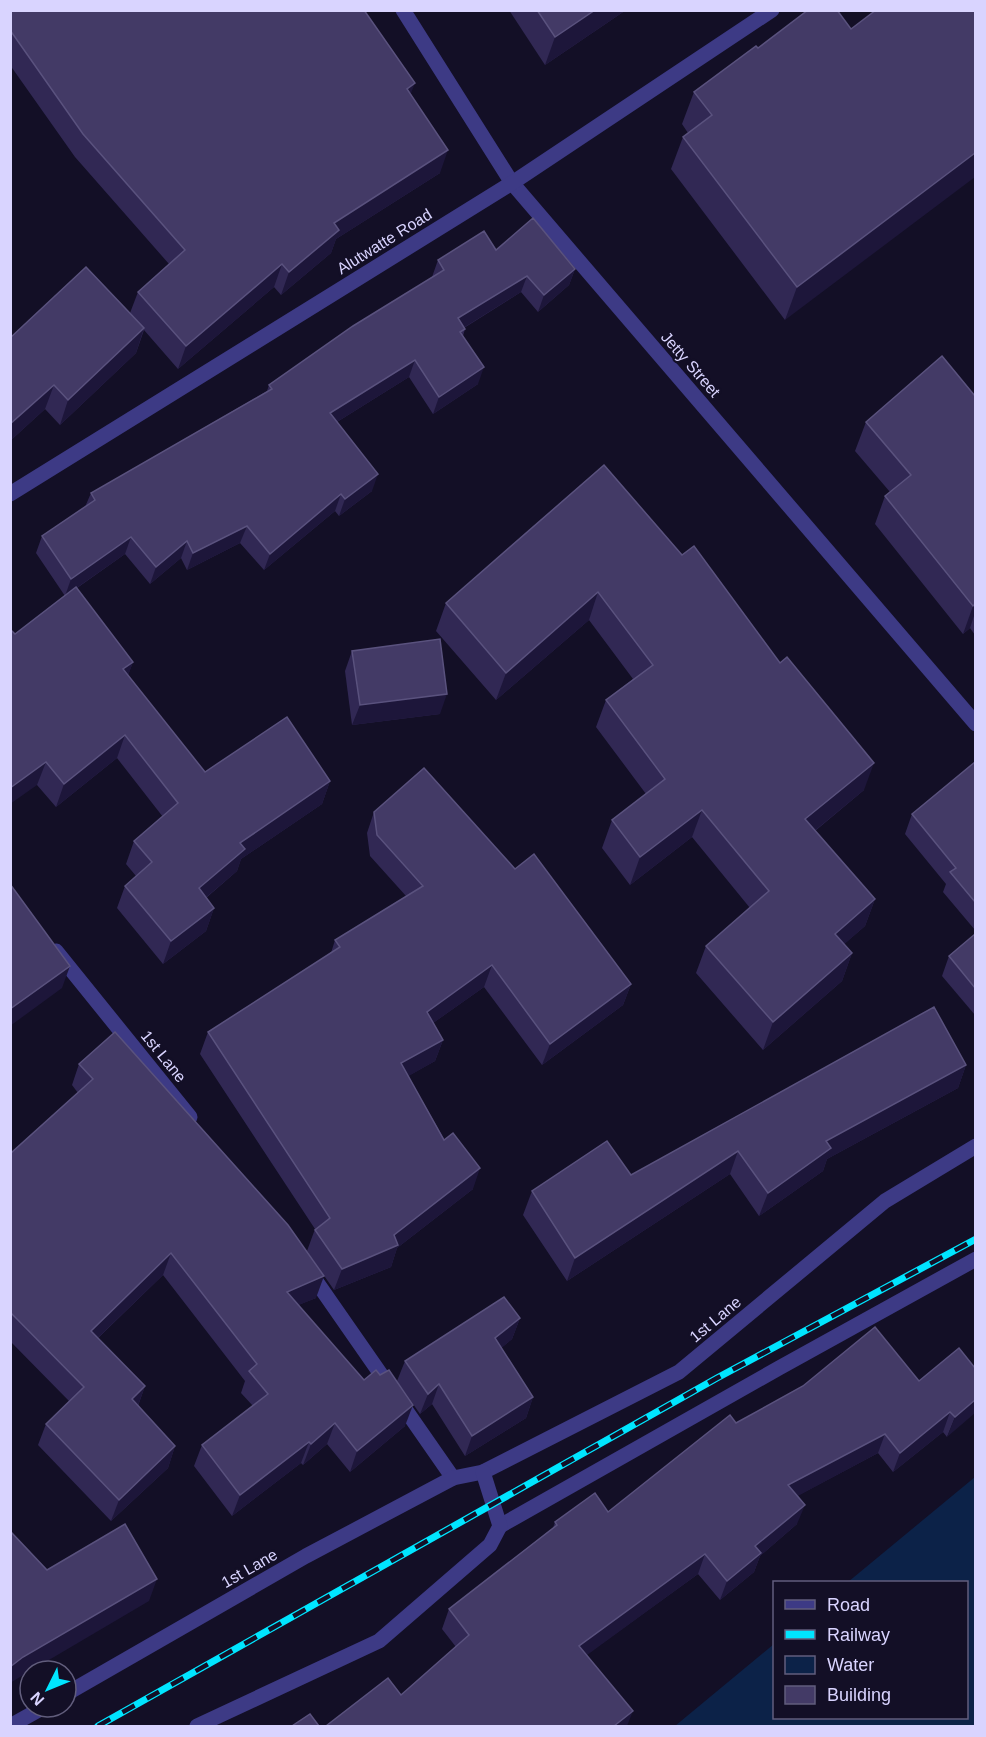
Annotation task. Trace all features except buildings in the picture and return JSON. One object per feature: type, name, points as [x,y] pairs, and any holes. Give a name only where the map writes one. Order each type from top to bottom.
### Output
[{"type":"street","name":"Jetty Street","points":[[403,10],[512,183],[975,724]]},
{"type":"street","name":"Alutwatte Road","points":[[10,494],[512,183],[772,10]]},
{"type":"street","name":"1st Lane","points":[[45,936],[202,1131]]},
{"type":"street","name":"1st Lane","points":[[78,1687],[306,1556],[453,1478],[483,1472],[679,1372],[885,1201],[975,1146]]},
{"type":"street","points":[[301,1259],[453,1478]]},
{"type":"street","points":[[197,1726],[379,1641],[490,1545],[500,1526],[975,1259]]},
{"type":"street","points":[[483,1472],[500,1526]]},
{"type":"water","points":[[975,1477],[975,1726],[675,1726],[773,1645],[773,1719],[968,1719],[968,1581],[849,1581]]},
{"type":"railway","points":[[98,1726],[717,1378],[976,1239]]}]
